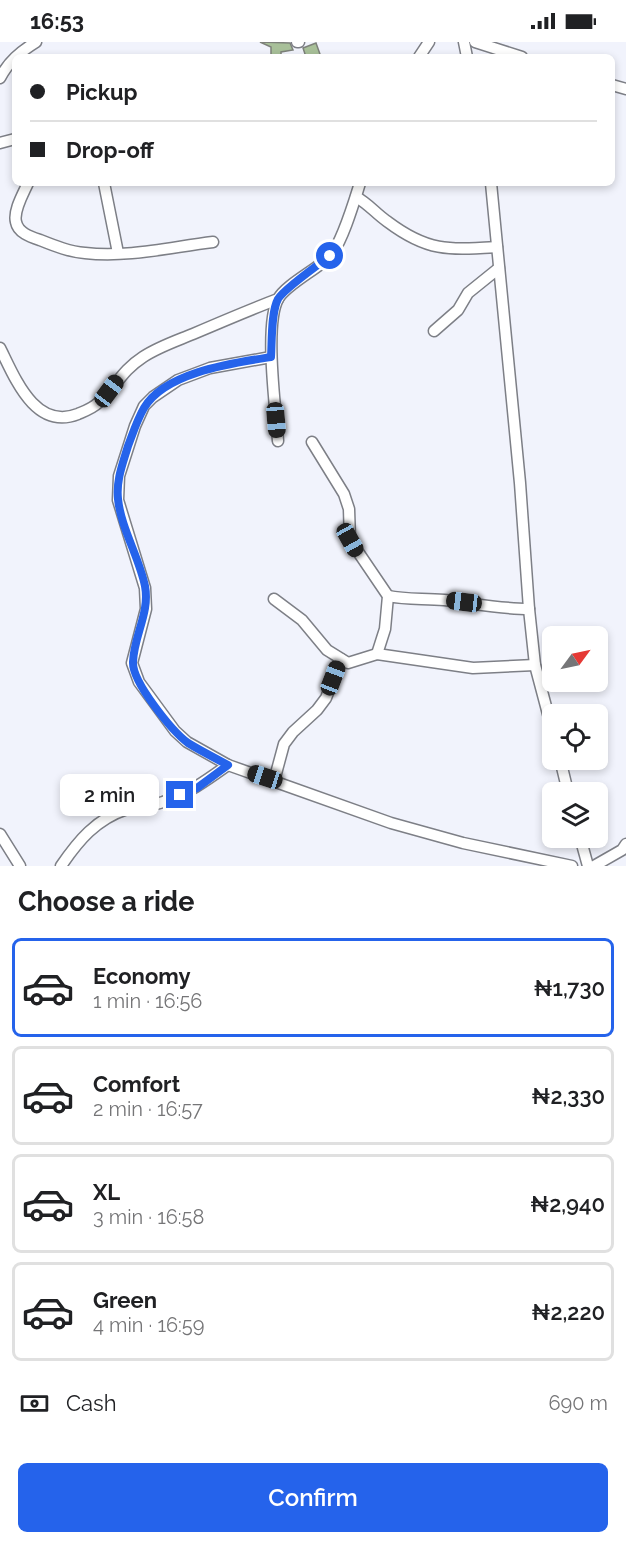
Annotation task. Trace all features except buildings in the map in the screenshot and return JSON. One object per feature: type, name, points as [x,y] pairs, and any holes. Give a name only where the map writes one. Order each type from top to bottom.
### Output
[{"type":"street","points":[[17,54],[36,42]]},
{"type":"street","points":[[475,42],[513,54]]},
{"type":"street","points":[[0,78],[12,60]]},
{"type":"street","points":[[27,186],[16,213],[15,222],[19,229],[29,236],[84,254],[141,253],[213,242]]},
{"type":"street","points":[[105,186],[118,253]]},
{"type":"street","points":[[0,348],[20,387],[30,401],[49,415],[63,418],[72,416],[99,403],[126,370],[159,348],[278,299],[330,256],[338,244],[359,186]]},
{"type":"street","points":[[491,186],[520,483],[528,609],[535,664],[545,704]]},
{"type":"street","points":[[356,196],[368,203],[405,235],[429,246],[450,250],[497,248]]},
{"type":"street","points":[[434,331],[458,310],[468,293],[499,268]]},
{"type":"street","points":[[278,299],[274,317],[271,357],[278,441]]},
{"type":"street","points":[[271,357],[234,363],[194,373],[178,380],[144,406],[135,426],[119,476],[118,500],[145,588],[146,609],[132,663],[139,682],[175,731],[187,742],[228,765],[391,823],[463,843],[572,866]]},
{"type":"street","points":[[312,442],[344,494],[349,509],[350,540],[388,596],[385,629],[376,654]]},
{"type":"street","points":[[388,596],[528,609]]},
{"type":"street","points":[[274,599],[302,620],[327,650],[348,663],[376,654],[473,668],[535,664]]},
{"type":"street","points":[[274,780],[284,744],[292,732],[317,710],[326,698],[341,659]]},
{"type":"street","points":[[61,866],[79,839],[94,826],[125,810],[162,802],[197,788],[228,765]]},
{"type":"street","points":[[0,834],[20,866]]},
{"type":"street","points":[[594,866],[622,850],[626,844]]},
{"type":"street","points":[[583,848],[588,866]]},
{"type":"route","points":[[180,795],[197,788],[228,765],[187,742],[175,731],[139,682],[132,663],[146,609],[145,588],[118,500],[119,476],[144,406],[178,380],[194,373],[271,357],[274,317],[278,299],[330,256]]}]
